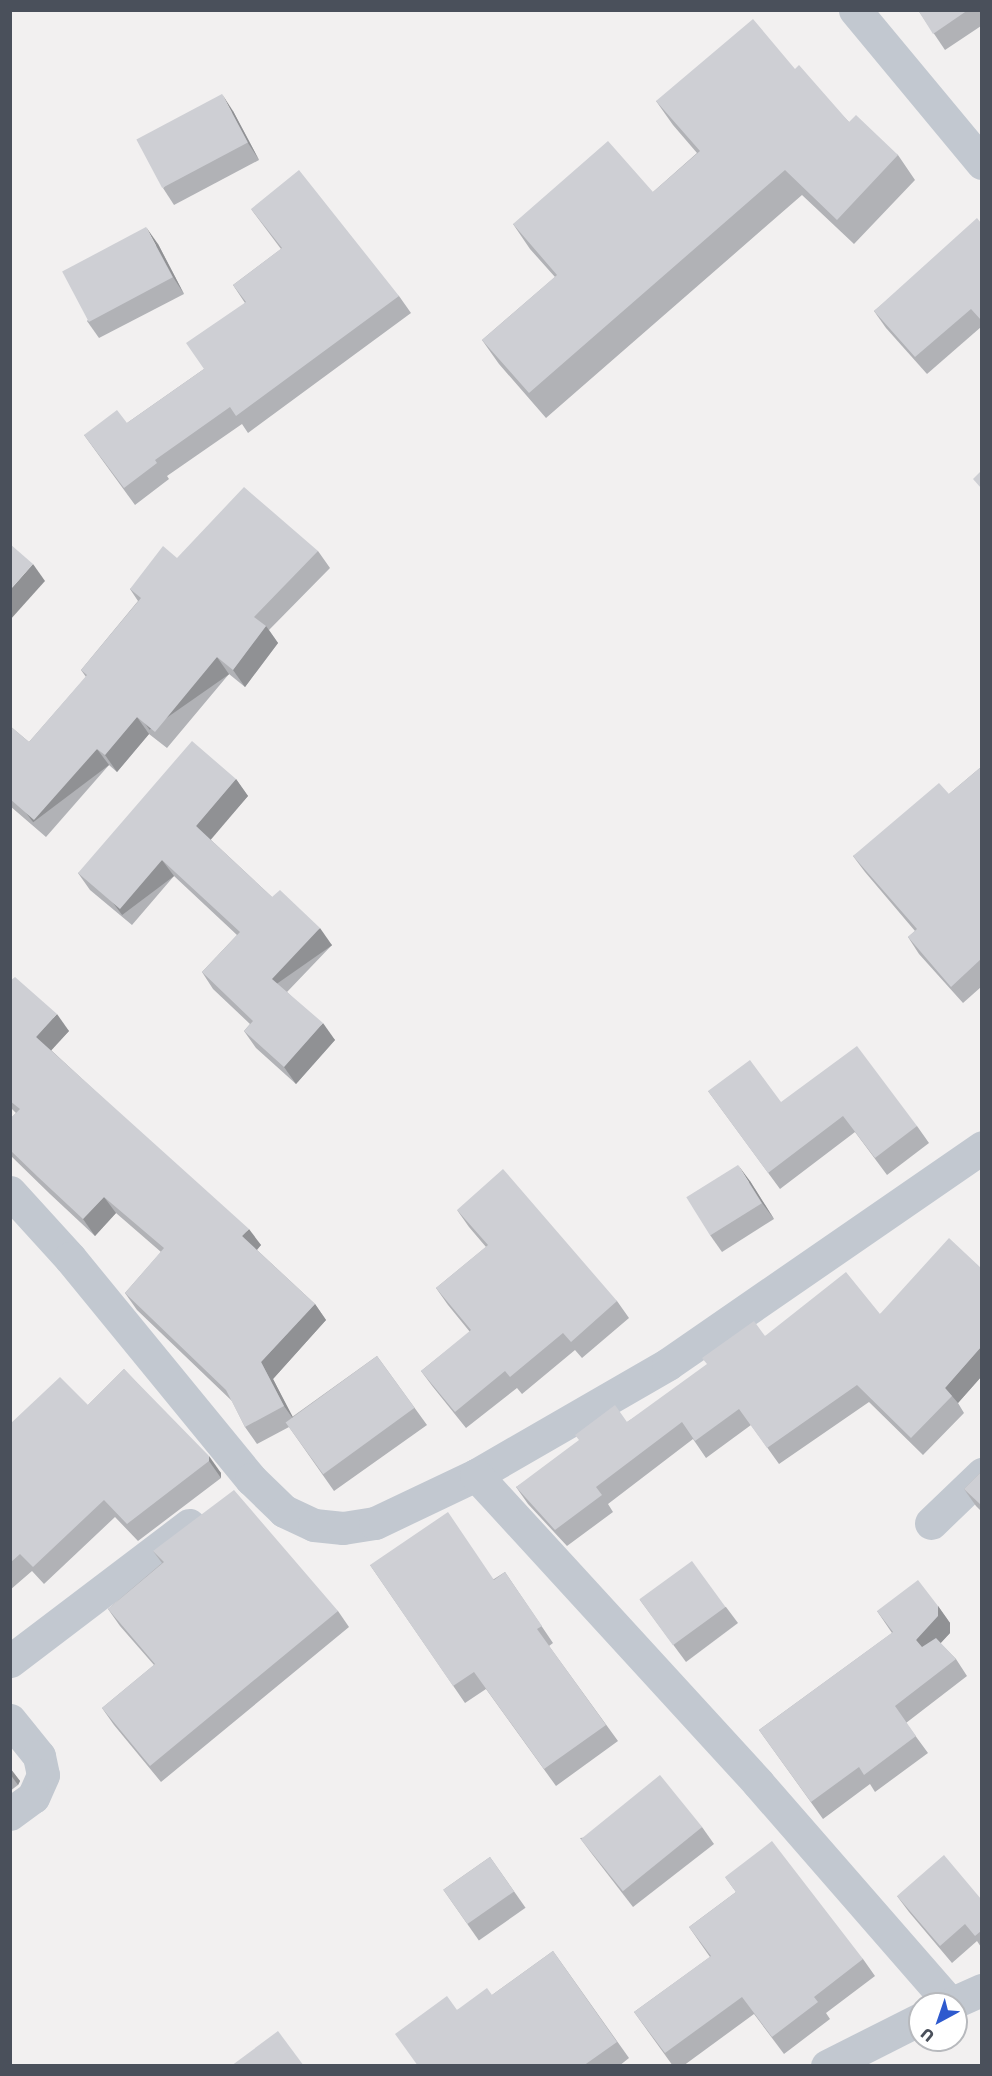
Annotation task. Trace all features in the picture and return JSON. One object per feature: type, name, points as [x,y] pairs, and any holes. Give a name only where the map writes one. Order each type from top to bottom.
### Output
[{"type":"street","points":[[855,10],[981,163]]},
{"type":"street","points":[[10,1192],[70,1258],[251,1479],[284,1511],[314,1525],[343,1528],[375,1523],[476,1475],[668,1364],[981,1148]]},
{"type":"street","points":[[931,1523],[981,1474]]},
{"type":"street","points":[[476,1475],[750,1774],[940,1992]]},
{"type":"street","points":[[10,1661],[251,1479]]},
{"type":"street","points":[[10,1719],[39,1756],[43,1775],[33,1797],[10,1814]]},
{"type":"street","points":[[827,2066],[908,2025]]},
{"type":"building","points":[[918,10],[968,10],[933,34]]},
{"type":"building","points":[[753,19],[795,69],[799,65],[849,122],[856,115],[898,155],[837,220],[785,170],[529,393],[482,340],[557,275],[513,224],[608,141],[653,192],[700,151],[656,101]]},
{"type":"building","points":[[222,94],[248,143],[162,188],[136,140]]},
{"type":"building","points":[[299,170],[399,296],[236,416],[230,407],[155,460],[157,463],[124,488],[84,435],[117,410],[127,423],[204,369],[186,343],[246,302],[233,285],[282,248],[251,209]]},
{"type":"building","points":[[977,218],[981,223],[981,320],[971,309],[915,357],[874,311]]},
{"type":"building","points":[[146,227],[173,277],[89,322],[62,272]]},
{"type":"building","points":[[981,471],[981,488],[973,479]]},
{"type":"building","points":[[244,487],[318,551],[254,617],[266,626],[233,670],[217,657],[155,732],[137,717],[105,755],[97,749],[34,820],[10,799],[10,726],[29,742],[87,675],[81,670],[141,598],[130,589],[163,546],[177,558]]},
{"type":"building","points":[[10,544],[33,564],[10,590]]},
{"type":"building","points":[[192,741],[236,779],[196,826],[272,897],[280,890],[320,928],[272,979],[323,1023],[284,1067],[244,1031],[253,1021],[202,972],[240,932],[162,860],[120,909],[78,873]]},
{"type":"building","points":[[981,767],[981,959],[951,987],[908,937],[917,929],[853,856],[939,783],[949,794]]},
{"type":"building","points":[[15,977],[57,1014],[36,1037],[249,1229],[242,1236],[315,1304],[261,1362],[284,1406],[245,1427],[226,1390],[125,1293],[164,1248],[104,1197],[83,1219],[10,1150],[10,1119],[20,1109],[10,1101],[10,981]]},
{"type":"building","points":[[857,1046],[917,1126],[875,1158],[843,1116],[768,1173],[708,1091],[750,1060],[781,1102]]},
{"type":"building","points":[[738,1165],[762,1203],[710,1235],[686,1197]]},
{"type":"building","points":[[503,1169],[617,1301],[571,1342],[563,1333],[510,1377],[505,1371],[455,1412],[421,1371],[471,1330],[436,1288],[488,1245],[457,1210]]},
{"type":"building","points":[[949,1238],[981,1268],[981,1347],[945,1388],[952,1396],[911,1438],[857,1385],[767,1448],[739,1409],[695,1441],[682,1422],[596,1487],[602,1495],[555,1530],[516,1487],[579,1440],[575,1435],[615,1405],[627,1422],[707,1364],[702,1358],[754,1321],[765,1336],[846,1272],[880,1314]]},
{"type":"building","points":[[377,1356],[415,1408],[323,1474],[286,1422]]},
{"type":"building","points":[[124,1369],[209,1456],[209,1461],[127,1524],[104,1500],[33,1567],[20,1554],[10,1563],[10,1424],[60,1377],[88,1405]]},
{"type":"building","points":[[981,1472],[981,1505],[964,1489]]},
{"type":"building","points":[[234,1490],[338,1611],[150,1766],[102,1708],[155,1664],[108,1609],[164,1562],[153,1551]]},
{"type":"building","points":[[448,1512],[494,1580],[505,1572],[542,1626],[537,1629],[606,1725],[544,1769],[474,1672],[453,1686],[370,1565]]},
{"type":"building","points":[[692,1561],[726,1607],[673,1645],[639,1599]]},
{"type":"building","points":[[918,1580],[938,1606],[938,1616],[916,1640],[922,1647],[936,1638],[956,1659],[895,1706],[916,1736],[864,1775],[859,1767],[811,1802],[759,1730],[893,1632],[877,1611]]},
{"type":"building","points":[[660,1775],[702,1827],[623,1891],[581,1839]]},
{"type":"building","points":[[772,1841],[863,1959],[814,1997],[818,2002],[772,2037],[742,1997],[665,2053],[634,2012],[711,1956],[689,1927],[736,1892],[725,1877]]},
{"type":"building","points":[[944,1855],[981,1899],[981,1931],[975,1936],[965,1924],[940,1946],[897,1896]]},
{"type":"building","points":[[490,1857],[514,1891],[467,1924],[443,1890]]},
{"type":"building","points":[[553,1951],[617,2042],[583,2066],[418,2066],[395,2034],[447,1996],[457,2010],[487,1988],[492,1995]]},
{"type":"building","points":[[278,2031],[304,2066],[231,2066]]}]
